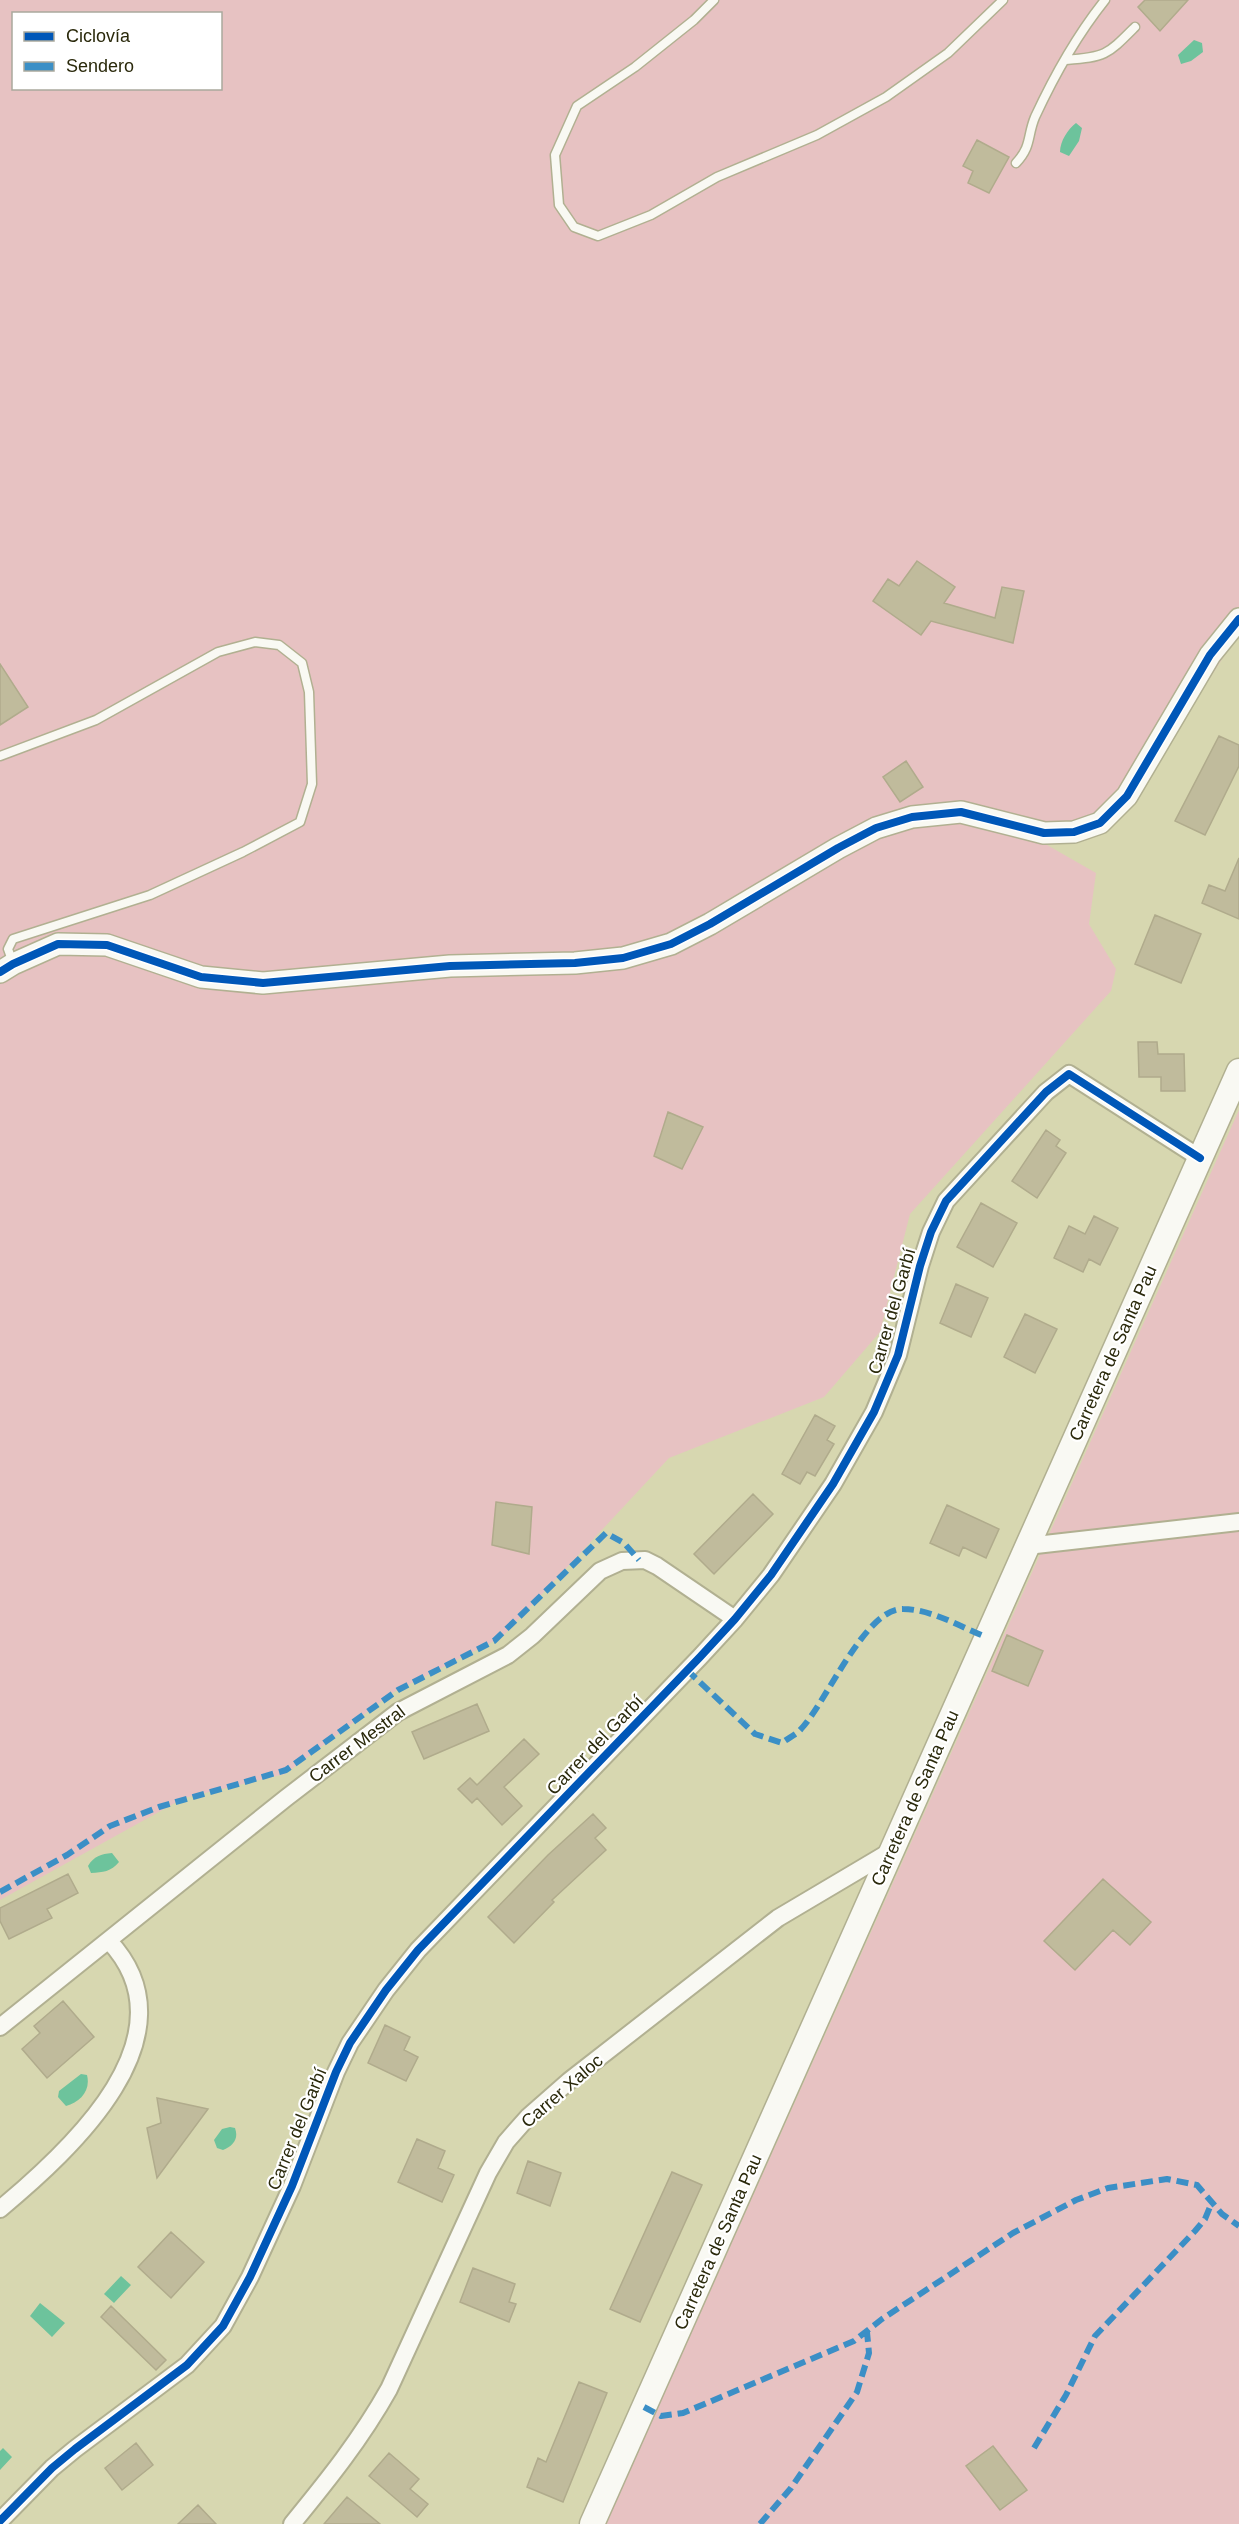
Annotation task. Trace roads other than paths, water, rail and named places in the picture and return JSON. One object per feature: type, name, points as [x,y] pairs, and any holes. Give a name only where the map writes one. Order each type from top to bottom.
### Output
[{"type":"main road","name":"Carretera de Santa Pau","points":[[592,2524],[1239,1071]]},
{"type":"street","points":[[6,968],[58,944],[107,945],[201,977],[263,983],[450,966],[575,963],[623,958],[671,944],[710,924],[838,848],[876,828],[912,817],[961,812],[1044,833],[1074,832],[1100,823],[1128,796],[1210,655],[1239,619]]},
{"type":"street","name":"Carrer del Garbí","points":[[0,2521],[52,2468],[187,2365],[209,2343],[234,2307],[250,2277],[296,2176],[336,2072],[350,2043],[386,1990],[418,1950],[735,1619],[771,1575],[827,1492],[874,1412],[898,1355],[920,1266],[937,1217],[946,1201],[1046,1092],[1069,1074],[1200,1158]]},
{"type":"street","points":[[1027,1546],[1239,1522]]},
{"type":"street","name":"Carrer Mestral","points":[[0,2027],[286,1798],[392,1717],[413,1703],[490,1666],[518,1648],[600,1571],[622,1561],[645,1560],[735,1619]]},
{"type":"street","name":"Carrer Xaloc","points":[[292,2524],[354,2448],[370,2422],[394,2379],[488,2173],[506,2142],[528,2117],[569,2081],[778,1918],[891,1851]]},
{"type":"street","points":[[0,2209],[33,2182],[76,2138],[110,2095],[125,2069],[137,2028],[137,1992],[130,1968],[109,1941]]},
{"type":"lane","points":[[714,0],[694,20],[635,68],[577,106],[555,155],[559,205],[574,227],[598,236],[651,215],[717,177],[817,135],[886,97],[948,53],[1003,0]]},
{"type":"lane","points":[[1016,163],[1026,153],[1034,119],[1081,29],[1105,0]]},
{"type":"lane","points":[[1065,60],[1092,58],[1110,51],[1135,27]]},
{"type":"lane","points":[[0,756],[96,720],[218,652],[255,642],[279,645],[302,663],[309,692],[312,784],[300,822],[243,852],[150,895],[13,939],[8,948],[6,968]]}]
